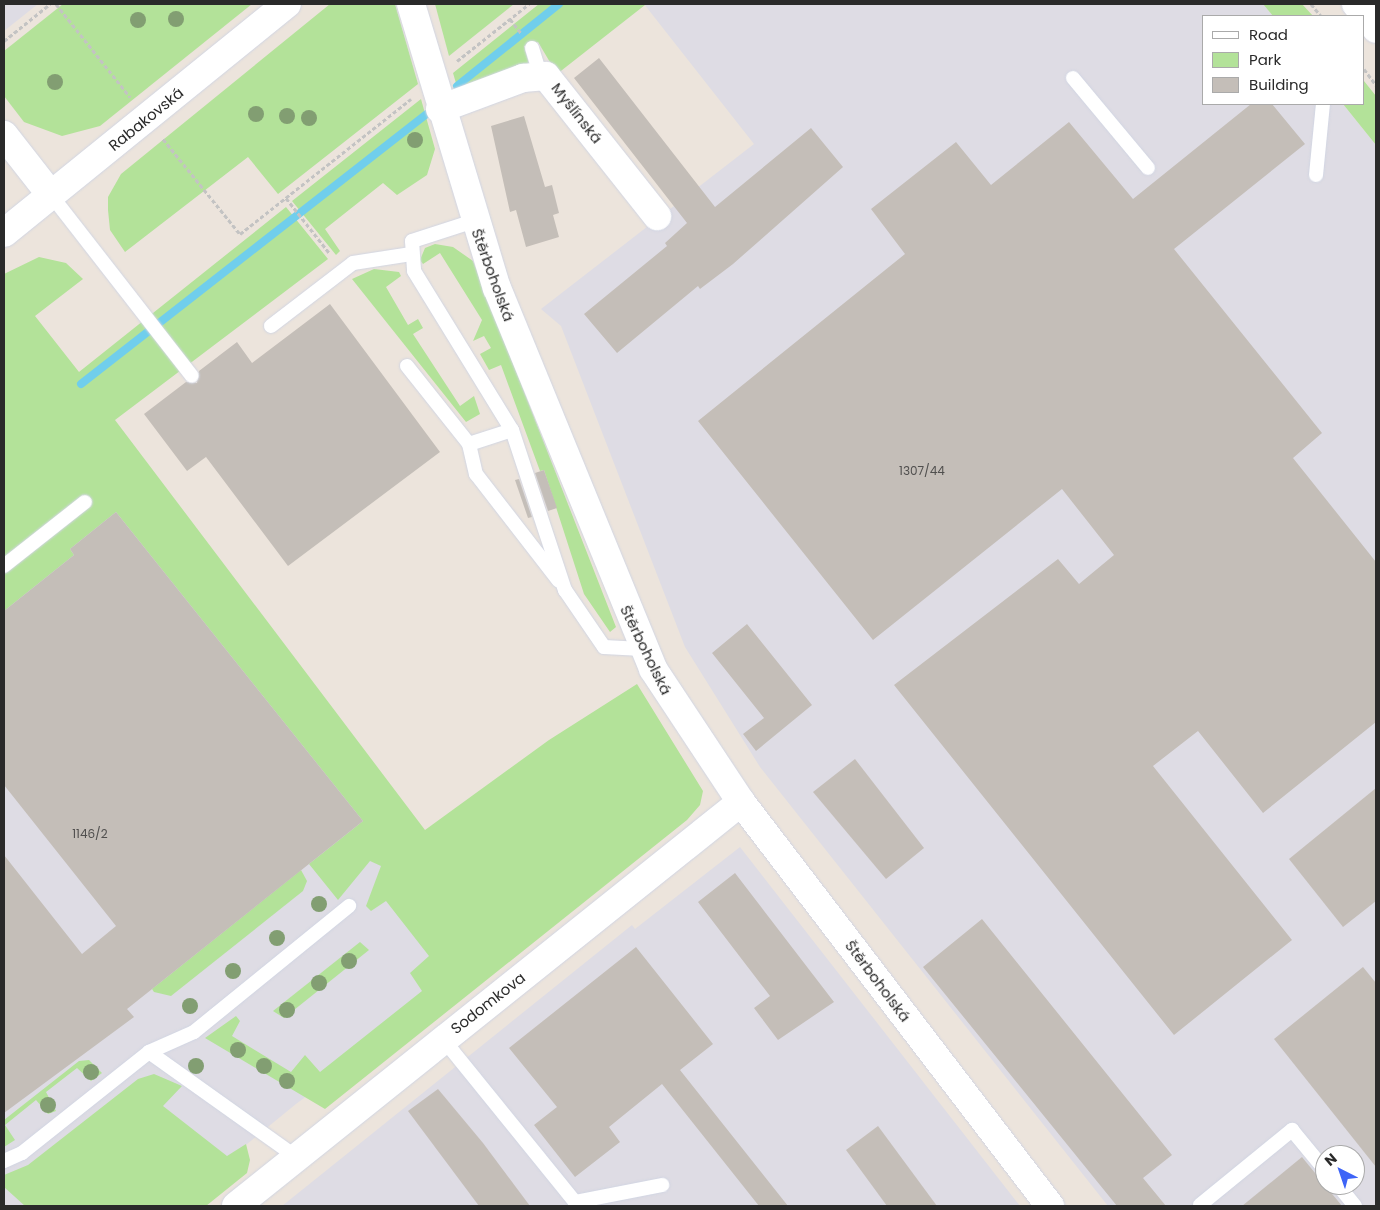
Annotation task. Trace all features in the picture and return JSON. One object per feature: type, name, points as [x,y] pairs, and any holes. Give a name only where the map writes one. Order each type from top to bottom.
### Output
[{"type":"street","name":"Rabakovská","points":[[4,234],[287,4]]},
{"type":"street","name":"Štěrboholská","points":[[411,4],[474,221],[642,648],[683,719],[741,802],[1050,1206]]},
{"type":"street","name":"Myšlínská","points":[[440,109],[540,75],[551,80],[656,216]]},
{"type":"street","points":[[4,134],[51,195]]},
{"type":"street","name":"Sodomkova","points":[[236,1206],[741,802]]},
{"type":"lane","points":[[532,48],[540,75]]},
{"type":"lane","points":[[1073,78],[1148,168]]},
{"type":"lane","points":[[1316,175],[1319,128],[1323,105]]},
{"type":"lane","points":[[51,195],[192,376]]},
{"type":"lane","points":[[474,221],[412,241],[414,272],[512,430],[565,590]]},
{"type":"lane","points":[[270,326],[353,263],[412,254]]},
{"type":"lane","points":[[407,366],[469,444],[476,474],[565,590],[604,647],[642,648]]},
{"type":"lane","points":[[469,444],[512,430]]},
{"type":"lane","points":[[4,566],[85,502]]},
{"type":"lane","points":[[4,1161],[22,1152],[149,1052],[194,1032],[349,906]]},
{"type":"lane","points":[[443,1040],[576,1202],[662,1185]]},
{"type":"lane","points":[[149,1052],[296,1157]]},
{"type":"lane","points":[[1200,1205],[1292,1130],[1315,1158]]},
{"type":"lane","points":[[1347,1195],[1356,1206]]},
{"type":"path","points":[[4,41],[50,4]]},
{"type":"path","points":[[56,4],[132,100]]},
{"type":"path","points":[[448,67],[529,4]]},
{"type":"path","points":[[1311,4],[1320,15]]},
{"type":"path","points":[[510,19],[519,29]]},
{"type":"path","points":[[1365,70],[1376,85]]},
{"type":"path","points":[[163,138],[240,234],[419,92]]},
{"type":"path","points":[[286,198],[343,270]]},
{"type":"shaded area","points":[[4,4],[38,4],[4,31]]},
{"type":"shaded area","points":[[644,4],[1263,4],[1272,15],[1202,15],[1202,105],[1344,105],[1376,145],[1376,1206],[1108,1206],[760,767],[685,647],[561,326],[541,309],[754,144]]},
{"type":"shaded area","points":[[123,431],[505,949],[296,1104],[171,1206],[4,1206],[4,526]]},
{"type":"shaded area","points":[[740,847],[1020,1206],[282,1206],[632,925],[635,929]]},
{"type":"green space","points":[[63,4],[252,4],[100,126],[62,136],[24,122],[4,96],[4,51]]},
{"type":"green space","points":[[330,4],[395,4],[418,84],[278,194],[248,157],[125,252],[110,230],[108,210],[108,197],[121,174]]},
{"type":"green space","points":[[435,4],[514,4],[449,56]]},
{"type":"green space","points":[[539,4],[645,5],[557,74],[538,42],[524,46],[529,64],[458,90],[453,73]]},
{"type":"green space","points":[[1263,4],[1302,4],[1312,15],[1272,15]]},
{"type":"green space","points":[[1365,82],[1376,96],[1376,145],[1344,105],[1365,105]]},
{"type":"green space","points":[[421,99],[435,149],[427,175],[397,195],[383,183],[325,229],[340,251],[336,255],[292,201]]},
{"type":"green space","points":[[286,207],[328,259],[115,420],[425,830],[549,740],[637,684],[703,791],[700,805],[687,820],[325,1109],[205,1038],[236,1016],[240,1021],[232,1036],[291,1072],[305,1055],[320,1072],[422,991],[410,973],[429,956],[386,901],[371,911],[366,906],[381,866],[370,861],[338,900],[309,864],[363,821],[116,512],[70,549],[74,555],[4,611],[4,274],[39,257],[66,263],[83,279],[35,316],[79,372]]},
{"type":"green space","points":[[435,244],[453,247],[473,261],[616,627],[610,632],[584,594],[544,470],[540,471],[501,365],[489,370],[480,354],[491,348],[484,336],[473,341],[482,320],[440,253],[423,264],[420,260],[425,248]]},
{"type":"green space","points":[[374,269],[399,272],[401,276],[386,287],[408,325],[418,319],[423,328],[413,334],[460,406],[474,396],[480,414],[466,422],[352,279]]},
{"type":"green space","points":[[301,870],[307,881],[303,891],[171,996],[154,992],[152,989]]},
{"type":"green space","points":[[360,942],[369,950],[284,1018],[273,1011]]},
{"type":"green space","points":[[89,1060],[102,1073],[91,1081],[77,1068],[46,1092],[56,1111],[48,1114],[36,1100],[5,1125],[15,1140],[4,1147],[4,1120],[79,1061]]},
{"type":"green space","points":[[154,1074],[182,1086],[163,1106],[227,1156],[246,1144],[250,1160],[247,1173],[206,1206],[25,1206],[4,1187],[4,1175],[28,1165],[138,1079]]},
{"type":"building","points":[[599,58],[715,207],[811,128],[843,167],[733,264],[700,289],[698,286],[617,353],[584,314],[667,246],[665,243],[687,223],[574,78]]},
{"type":"building","points":[[1250,105],[1273,105],[1305,144],[1174,249],[1322,433],[1293,458],[1376,562],[1376,722],[1263,813],[1198,731],[1153,766],[1292,940],[1174,1035],[894,685],[1058,559],[1079,584],[1114,555],[1062,489],[873,640],[698,421],[905,254],[871,209],[956,142],[991,185],[1069,122],[1133,199]]},
{"type":"building","points":[[524,116],[545,187],[552,185],[559,213],[553,215],[559,237],[526,247],[516,210],[510,212],[491,126]]},
{"type":"building","points":[[330,304],[440,452],[288,566],[206,457],[187,471],[144,414],[186,382],[197,383],[199,371],[237,342],[252,363]]},
{"type":"building","points":[[544,470],[557,508],[548,511],[535,473]]},
{"type":"building","points":[[519,479],[532,517],[528,518],[515,480]]},
{"type":"building","points":[[116,512],[363,821],[127,1009],[134,1017],[4,1113],[4,855],[82,954],[116,926],[4,785],[4,611],[74,555],[70,549]]},
{"type":"building","points":[[747,624],[812,705],[756,751],[743,734],[764,718],[712,653]]},
{"type":"building","points":[[855,759],[924,848],[886,879],[813,792]]},
{"type":"building","points":[[1376,788],[1376,901],[1343,927],[1289,859]]},
{"type":"building","points":[[735,873],[834,1002],[778,1040],[754,1008],[770,996],[698,902]]},
{"type":"building","points":[[982,919],[1172,1155],[1143,1178],[1166,1206],[1117,1206],[923,967]]},
{"type":"building","points":[[636,947],[713,1044],[680,1070],[788,1206],[759,1206],[662,1084],[609,1127],[620,1142],[575,1177],[534,1125],[557,1107],[509,1048]]},
{"type":"building","points":[[1363,967],[1376,983],[1376,1167],[1365,1153],[1365,1145],[1358,1145],[1274,1039]]},
{"type":"building","points":[[438,1089],[483,1143],[530,1206],[479,1206],[408,1111]]},
{"type":"building","points":[[878,1126],[937,1206],[887,1206],[846,1150]]},
{"type":"building","points":[[1302,1157],[1315,1173],[1315,1195],[1333,1195],[1342,1206],[1242,1206]]},
{"type":"waterway","points":[[457,86],[559,4]]},
{"type":"waterway","points":[[81,384],[426,114]]}]
